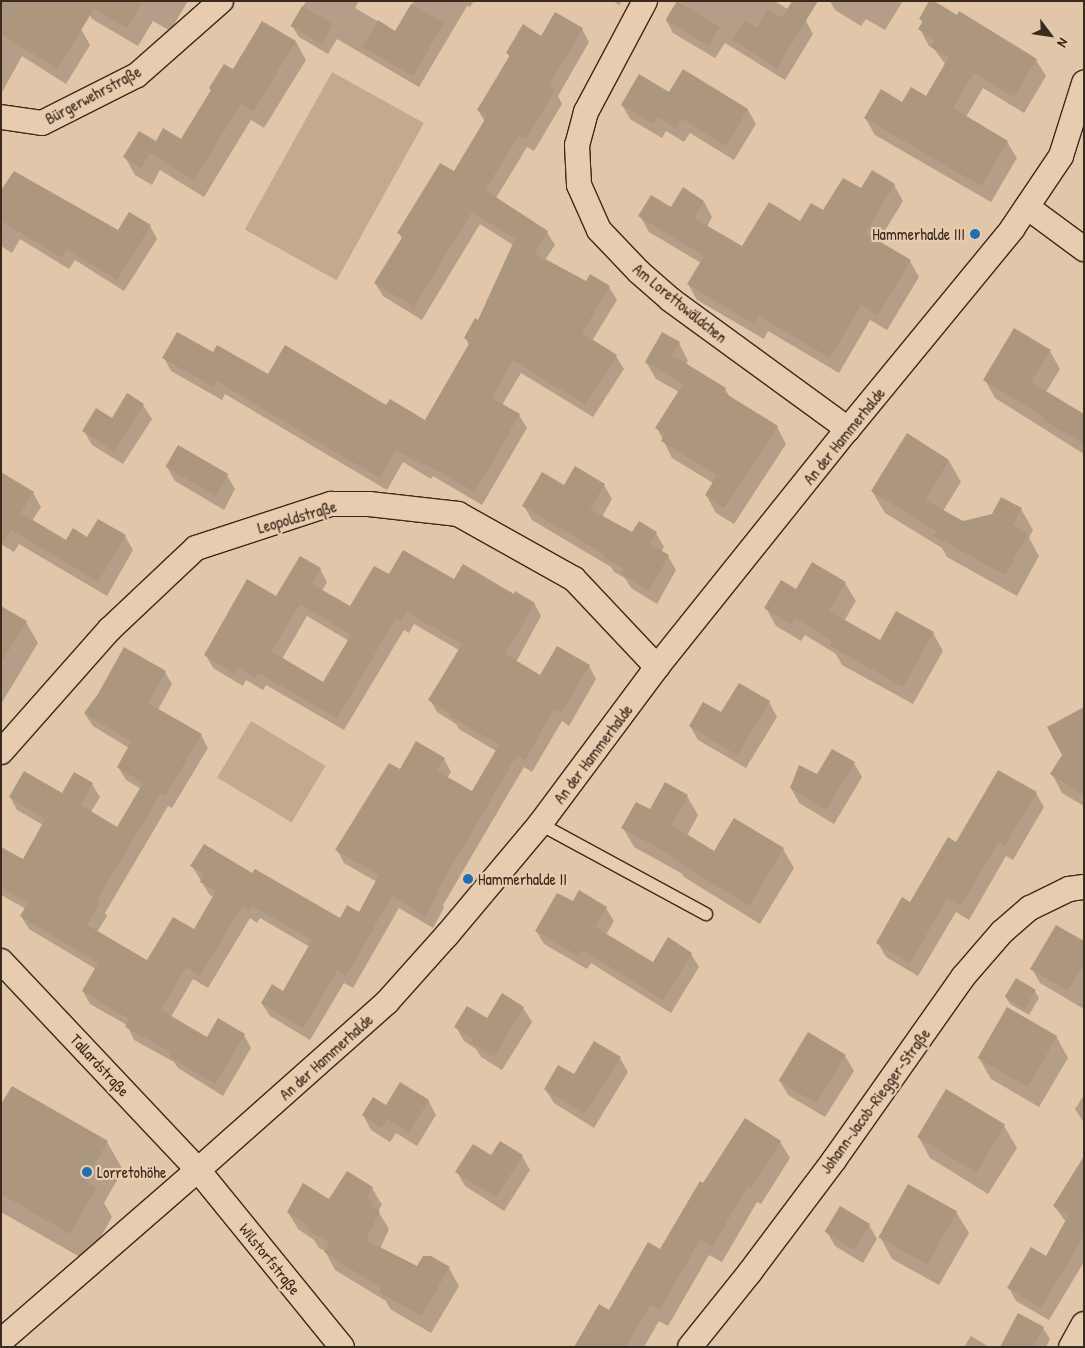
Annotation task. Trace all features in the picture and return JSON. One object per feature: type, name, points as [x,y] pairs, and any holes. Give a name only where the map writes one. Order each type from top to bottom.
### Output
[{"type":"street","name":"Bürgerwehrstraße","points":[[1,117],[42,123],[137,75],[221,1]]},
{"type":"street","name":"Am Lorettowäldchen","points":[[646,1],[586,112],[577,145],[579,185],[599,230],[639,272],[671,300],[848,428]]},
{"type":"street","name":"An der Hammerhalde","points":[[1,1341],[198,1170],[387,1002],[540,824],[657,668],[1027,207],[1060,156],[1084,83]]},
{"type":"street","points":[[1027,207],[1084,249]]},
{"type":"street","name":"Leopoldstraße","points":[[1,752],[110,629],[196,548],[330,504],[370,504],[458,514],[574,579],[657,668]]},
{"type":"street","name":"Johann-Jacob-Riegger-Straße","points":[[690,1347],[750,1272],[822,1176],[963,977],[1002,932],[1030,908],[1069,889],[1084,887]]},
{"type":"street","name":"Tallardstraße","points":[[1,961],[198,1170]]},
{"type":"street","name":"Wilstorfstraße","points":[[198,1170],[342,1347]]},
{"type":"street","points":[[1071,1347],[1084,1324]]},
{"type":"lane","points":[[540,824],[706,914]]},
{"type":"shaded area","points":[[332,72],[424,123],[337,280],[245,229]]},
{"type":"shaded area","points":[[251,721],[326,766],[292,822],[217,778]]},
{"type":"building","points":[[1,1],[143,1],[127,28],[94,9],[57,69],[1,34]]},
{"type":"building","points":[[677,1],[720,27],[709,46],[666,20]]},
{"type":"building","points":[[792,1],[818,1],[777,68],[732,40],[745,21],[757,28],[768,9],[782,18]]},
{"type":"building","points":[[929,1],[934,1],[957,15],[959,11],[1037,59],[1014,97],[974,73],[953,108],[1008,141],[981,186],[864,118],[881,89],[902,102],[911,87],[926,96],[949,57],[931,47],[935,40],[918,29],[923,21],[919,19]]},
{"type":"building","points":[[411,4],[444,23],[413,76],[363,47],[378,20],[395,31]]},
{"type":"building","points":[[302,6],[333,24],[322,44],[290,26]]},
{"type":"building","points":[[555,12],[583,28],[549,86],[555,90],[526,139],[519,135],[485,190],[548,231],[534,253],[586,281],[590,274],[610,286],[582,333],[617,355],[585,405],[513,360],[492,398],[520,414],[475,492],[396,450],[379,478],[217,381],[214,387],[162,358],[177,332],[213,352],[217,345],[268,374],[285,345],[386,405],[390,399],[425,420],[470,342],[464,338],[475,318],[478,320],[515,239],[472,212],[414,307],[374,283],[403,236],[397,233],[440,163],[454,171],[487,116],[477,110],[510,55],[506,53],[523,24],[541,36]]},
{"type":"building","points":[[262,21],[296,41],[254,111],[241,104],[194,180],[150,153],[141,168],[123,157],[139,131],[156,141],[163,128],[181,139],[211,90],[209,88],[224,64],[233,69]]},
{"type":"building","points":[[683,69],[748,109],[726,146],[682,119],[676,128],[658,117],[653,124],[621,105],[639,74],[669,92]]},
{"type":"building","points":[[872,170],[895,184],[865,233],[911,260],[878,315],[861,305],[830,358],[759,316],[754,324],[687,284],[704,256],[638,216],[651,195],[671,207],[683,187],[704,201],[694,218],[742,246],[769,202],[800,221],[811,203],[823,210],[843,178],[861,188]]},
{"type":"building","points":[[14,171],[118,230],[129,212],[151,225],[117,280],[67,249],[62,258],[1,221],[1,190]]},
{"type":"building","points":[[1014,328],[1051,350],[1031,382],[1084,414],[1084,444],[1043,420],[1044,417],[983,380]]},
{"type":"building","points":[[662,332],[680,342],[672,355],[726,388],[723,392],[778,426],[724,508],[705,495],[717,475],[661,441],[665,434],[655,428],[683,384],[645,362]]},
{"type":"building","points":[[127,393],[144,404],[115,451],[82,431],[96,408],[112,418]]},
{"type":"building","points":[[907,433],[949,460],[925,500],[963,521],[992,514],[1001,497],[1022,508],[1013,525],[1028,534],[1005,575],[934,536],[936,531],[871,491]]},
{"type":"building","points":[[178,445],[228,474],[216,496],[166,467]]},
{"type":"building","points":[[575,466],[605,484],[590,509],[632,532],[639,521],[657,532],[650,544],[669,555],[649,591],[621,574],[624,569],[604,557],[605,555],[522,506],[542,472],[564,485]]},
{"type":"building","points":[[1,472],[34,492],[21,513],[66,540],[73,528],[87,537],[98,519],[126,535],[98,582],[11,530],[1,546]]},
{"type":"building","points":[[403,550],[454,579],[463,564],[514,594],[515,591],[535,603],[505,654],[540,675],[557,646],[590,665],[561,713],[554,709],[525,760],[517,755],[436,893],[438,894],[425,916],[392,896],[346,976],[337,971],[303,1028],[261,1003],[272,984],[283,991],[312,940],[252,906],[250,911],[242,906],[200,976],[186,967],[161,1010],[207,1037],[218,1018],[245,1034],[215,1084],[169,1056],[171,1052],[125,1027],[129,1019],[82,991],[98,963],[20,916],[28,903],[1,887],[1,847],[23,859],[45,819],[9,797],[24,771],[62,793],[74,772],[93,783],[81,805],[117,827],[143,783],[117,767],[131,742],[84,713],[98,694],[124,647],[166,671],[148,703],[202,734],[165,796],[161,793],[97,900],[100,902],[87,925],[147,960],[173,917],[194,929],[216,891],[200,882],[204,874],[190,866],[204,844],[252,873],[255,869],[340,918],[347,905],[359,912],[379,875],[335,850],[389,763],[400,769],[416,741],[445,758],[437,771],[472,791],[499,745],[450,716],[451,714],[428,700],[462,644],[407,612],[401,621],[396,618],[337,718],[258,673],[255,678],[238,668],[235,674],[204,655],[247,579],[276,596],[300,556],[321,568],[312,584],[350,606],[374,566],[389,574]],"holes":[[[300,604],[351,635],[323,682],[271,651]]]},
{"type":"building","points":[[812,562],[846,582],[829,611],[880,640],[896,611],[934,632],[903,687],[830,646],[833,641],[794,618],[791,624],[764,608],[781,580],[796,589]]},
{"type":"building","points":[[1,606],[27,621],[1,663]]},
{"type":"building","points":[[739,683],[770,701],[737,755],[689,726],[703,702],[721,712]]},
{"type":"building","points":[[1084,707],[1084,795],[1050,774],[1062,755],[1047,727]]},
{"type":"building","points":[[832,749],[855,762],[826,810],[790,788],[799,765],[817,774]]},
{"type":"building","points":[[998,770],[1037,792],[1005,846],[998,842],[961,906],[947,899],[910,963],[876,943],[902,897],[910,902],[948,837],[956,842]]},
{"type":"building","points":[[665,782],[688,795],[672,825],[714,851],[734,818],[784,848],[749,906],[671,858],[673,856],[621,828],[636,802],[650,809]]},
{"type":"building","points":[[579,890],[607,907],[595,927],[653,962],[668,937],[692,953],[663,1000],[583,950],[579,956],[535,931],[557,893],[573,901]]},
{"type":"building","points":[[1056,925],[1084,941],[1084,965],[1068,991],[1030,969]]},
{"type":"building","points":[[1016,978],[1036,990],[1024,1009],[1005,997]]},
{"type":"building","points":[[502,993],[524,1007],[494,1057],[471,1043],[474,1039],[454,1027],[467,1006],[487,1018]]},
{"type":"building","points":[[1007,1007],[1057,1036],[1028,1087],[978,1058]]},
{"type":"building","points":[[808,1032],[846,1055],[816,1104],[779,1081]]},
{"type":"building","points":[[594,1041],[621,1057],[585,1114],[544,1089],[558,1065],[574,1074]]},
{"type":"building","points":[[400,1082],[429,1100],[409,1132],[387,1119],[382,1128],[362,1115],[373,1097],[386,1105]]},
{"type":"building","points":[[12,1086],[108,1141],[85,1181],[96,1188],[70,1234],[1,1194],[1,1104]]},
{"type":"building","points":[[946,1089],[1005,1125],[976,1173],[917,1137]]},
{"type":"building","points":[[745,1118],[781,1141],[751,1188],[748,1186],[712,1247],[700,1240],[659,1310],[650,1305],[626,1347],[574,1347],[599,1304],[609,1310],[648,1242],[660,1249],[700,1181],[703,1183]]},
{"type":"building","points":[[500,1141],[523,1155],[496,1197],[455,1172],[473,1144],[491,1155]]},
{"type":"building","points":[[1084,1156],[1084,1236],[1041,1308],[1007,1288],[1031,1247],[1046,1256],[1068,1216],[1053,1206]]},
{"type":"building","points":[[347,1171],[373,1187],[366,1197],[372,1201],[370,1205],[380,1211],[366,1240],[417,1266],[423,1256],[431,1256],[450,1267],[421,1316],[379,1292],[381,1288],[324,1252],[330,1243],[308,1231],[309,1227],[287,1212],[303,1183],[329,1199]]},
{"type":"building","points":[[908,1184],[957,1211],[927,1265],[878,1237]]},
{"type":"building","points":[[840,1206],[870,1224],[855,1250],[825,1232]]},
{"type":"building","points":[[1018,1313],[1044,1327],[1033,1347],[1000,1347]]},
{"type":"place","name":"Hammerhalde III","points":[[975,234]]},
{"type":"place","name":"Hammerhalde II","points":[[468,879]]},
{"type":"place","name":"Lorretohöhe","points":[[87,1172]]}]
